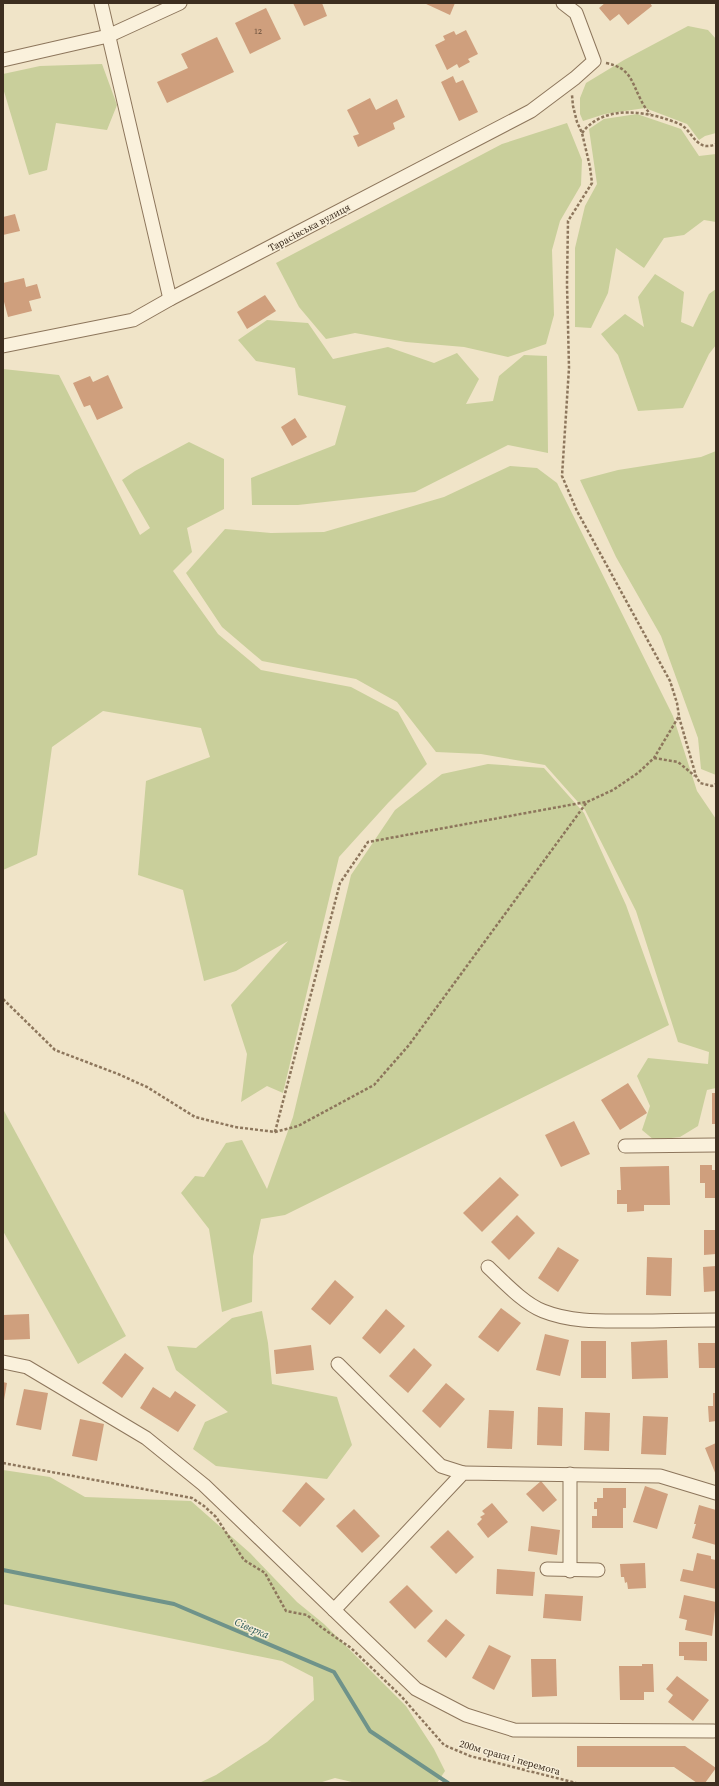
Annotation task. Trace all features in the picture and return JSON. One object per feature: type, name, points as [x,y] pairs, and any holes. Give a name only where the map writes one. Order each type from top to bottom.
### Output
[{"type":"street","points":[[101,3],[170,299]]},
{"type":"street","points":[[3,60],[108,36],[180,3]]},
{"type":"street","points":[[563,3],[576,13],[594,60]]},
{"type":"street","name":"Тарасівська вулиця","points":[[3,346],[133,320],[170,299],[531,111],[575,78],[594,60]]},
{"type":"street","points":[[626,1146],[716,1145]]},
{"type":"street","points":[[488,1267],[506,1284],[541,1310],[561,1317],[588,1321],[716,1320]]},
{"type":"street","points":[[3,1362],[27,1367],[146,1438],[204,1485],[416,1689],[466,1715],[514,1730],[715,1730]]},
{"type":"street","points":[[338,1364],[441,1466],[463,1473],[660,1476],[716,1493]]},
{"type":"street","points":[[334,1610],[463,1473]]},
{"type":"street","points":[[570,1474],[570,1570]]},
{"type":"street","points":[[547,1569],[598,1570]]},
{"type":"path","points":[[594,60],[616,65],[627,73],[635,84],[641,101],[650,114]]},
{"type":"path","points":[[575,78],[572,91],[573,106],[577,122],[582,133],[592,183],[568,221],[567,284],[569,368],[562,476],[577,511],[670,681],[677,702],[679,716],[696,776],[700,783],[712,786],[716,784]]},
{"type":"path","points":[[582,133],[588,125],[602,117],[637,111],[682,125],[688,130],[698,144],[704,146],[716,144]]},
{"type":"path","points":[[274,1132],[340,883],[368,842],[587,802],[613,790],[638,773],[654,758],[679,716]]},
{"type":"path","points":[[654,758],[678,762],[696,776]]},
{"type":"path","points":[[3,1000],[55,1050],[118,1074],[147,1087],[195,1117],[234,1127],[274,1132],[298,1126],[374,1085],[409,1045],[587,802]]},
{"type":"path","name":"200м сраки і перемога","points":[[3,1463],[192,1498],[216,1517],[244,1560],[264,1573],[286,1611],[307,1616],[321,1628],[351,1648],[401,1696],[444,1745],[470,1756],[576,1783]]},
{"type":"green space","points":[[688,26],[708,30],[716,39],[716,133],[705,136],[699,140],[687,124],[645,108],[605,114],[583,121],[580,114],[580,98],[586,83],[624,60]]},
{"type":"green space","points":[[102,64],[117,105],[107,130],[56,123],[47,170],[29,175],[3,88],[3,74],[40,66]]},
{"type":"green space","points":[[637,114],[681,129],[699,156],[716,154],[716,222],[704,220],[684,235],[664,238],[644,268],[616,248],[608,293],[591,328],[575,327],[575,248],[585,206],[597,184],[589,129],[604,119]]},
{"type":"green space","points":[[567,123],[582,160],[581,185],[560,221],[552,250],[554,315],[546,344],[508,357],[464,347],[406,342],[355,333],[326,339],[299,307],[276,263],[502,144]]},
{"type":"green space","points":[[655,274],[684,292],[681,322],[693,327],[709,294],[716,289],[716,345],[709,354],[683,408],[638,411],[618,355],[601,334],[625,314],[644,327],[638,297]]},
{"type":"green space","points":[[267,320],[308,323],[333,359],[388,347],[434,363],[457,353],[479,379],[466,404],[493,401],[499,376],[524,355],[547,356],[548,453],[508,445],[415,492],[298,505],[252,505],[251,478],[335,445],[346,406],[298,395],[295,368],[256,361],[238,340]]},
{"type":"green space","points":[[3,369],[59,375],[140,535],[150,528],[122,480],[135,471],[189,442],[224,459],[224,509],[187,528],[192,552],[173,571],[218,634],[261,670],[351,687],[398,712],[427,764],[388,803],[339,857],[283,1093],[267,1086],[241,1102],[247,1054],[231,1005],[288,941],[236,971],[204,981],[183,890],[138,875],[146,781],[210,757],[201,728],[103,711],[52,747],[37,855],[3,870]]},
{"type":"green space","points":[[716,451],[716,775],[701,769],[698,738],[661,636],[616,557],[580,480],[618,470],[701,457]]},
{"type":"green space","points":[[510,466],[537,468],[557,483],[673,716],[697,791],[716,819],[716,1088],[707,1090],[698,1126],[680,1137],[654,1140],[642,1130],[650,1106],[637,1076],[648,1058],[708,1064],[709,1052],[678,1042],[636,911],[585,810],[545,765],[481,754],[436,752],[397,702],[356,679],[262,661],[222,627],[186,573],[225,529],[271,533],[324,532],[444,497]]},
{"type":"green space","points":[[488,764],[544,768],[584,813],[626,905],[669,1025],[285,1215],[261,1219],[253,1256],[252,1302],[222,1312],[209,1229],[181,1193],[195,1176],[204,1177],[226,1143],[242,1140],[267,1189],[293,1117],[351,875],[395,810],[442,774]]},
{"type":"green space","points":[[3,1109],[126,1336],[78,1364],[3,1231]]},
{"type":"green space","points":[[262,1311],[268,1343],[272,1384],[337,1397],[352,1445],[327,1479],[216,1466],[193,1449],[205,1422],[228,1412],[176,1370],[167,1346],[196,1348],[232,1318]]},
{"type":"green space","points":[[3,1470],[50,1477],[85,1497],[191,1501],[250,1553],[297,1602],[324,1624],[406,1706],[434,1749],[445,1771],[437,1783],[356,1783],[335,1778],[319,1783],[199,1783],[216,1775],[267,1742],[314,1700],[313,1677],[282,1661],[3,1604]]},
{"type":"building","points":[[293,3],[322,3],[327,16],[304,26]]},
{"type":"building","points":[[424,3],[455,3],[450,15]]},
{"type":"building","points":[[605,3],[650,3],[652,6],[628,25],[619,14],[610,21],[599,8]]},
{"type":"building","points":[[266,8],[281,39],[250,54],[235,23]]},
{"type":"building","points":[[466,30],[478,54],[468,59],[470,62],[459,68],[457,64],[447,70],[435,45],[445,40],[443,36],[454,31],[456,35]]},
{"type":"building","points":[[217,37],[234,72],[167,103],[157,82],[188,68],[181,54]]},
{"type":"building","points":[[453,76],[456,83],[463,80],[478,112],[459,121],[441,82]]},
{"type":"building","points":[[370,98],[376,110],[397,99],[405,117],[393,123],[395,129],[358,147],[353,136],[359,134],[347,110]]},
{"type":"building","points":[[15,214],[20,231],[3,235],[3,217]]},
{"type":"building","points":[[24,278],[26,287],[37,284],[41,298],[29,301],[32,311],[8,317],[3,298],[3,283]]},
{"type":"building","points":[[265,295],[276,311],[247,329],[237,312]]},
{"type":"building","points":[[108,375],[123,408],[97,420],[90,405],[84,407],[73,383],[90,376],[93,382]]},
{"type":"building","points":[[295,418],[307,437],[292,446],[281,427]]},
{"type":"building","points":[[628,1083],[647,1113],[620,1130],[601,1100]]},
{"type":"building","points":[[712,1093],[716,1093],[716,1124],[712,1124]]},
{"type":"building","points":[[574,1121],[590,1154],[561,1167],[545,1135]]},
{"type":"building","points":[[700,1165],[712,1165],[712,1170],[716,1170],[716,1198],[705,1198],[705,1183],[700,1183]]},
{"type":"building","points":[[669,1166],[670,1205],[644,1205],[644,1211],[627,1212],[627,1204],[617,1204],[617,1190],[621,1190],[620,1167]]},
{"type":"building","points":[[500,1177],[519,1195],[482,1232],[463,1213]]},
{"type":"building","points":[[517,1215],[535,1233],[509,1260],[491,1242]]},
{"type":"building","points":[[704,1230],[716,1230],[716,1254],[704,1255]]},
{"type":"building","points":[[558,1247],[579,1260],[558,1292],[538,1278]]},
{"type":"building","points":[[647,1257],[672,1258],[671,1296],[646,1295]]},
{"type":"building","points":[[716,1266],[716,1291],[704,1292],[703,1267]]},
{"type":"building","points":[[335,1280],[354,1297],[330,1325],[311,1309]]},
{"type":"building","points":[[501,1308],[521,1323],[498,1352],[478,1337]]},
{"type":"building","points":[[386,1309],[405,1326],[380,1354],[362,1338]]},
{"type":"building","points":[[29,1314],[30,1339],[3,1340],[3,1315]]},
{"type":"building","points":[[545,1334],[569,1340],[560,1376],[536,1370]]},
{"type":"building","points":[[667,1340],[668,1378],[632,1379],[631,1342]]},
{"type":"building","points":[[581,1341],[606,1341],[606,1378],[581,1378]]},
{"type":"building","points":[[698,1343],[716,1343],[716,1368],[699,1368]]},
{"type":"building","points":[[311,1345],[314,1370],[276,1374],[274,1350]]},
{"type":"building","points":[[414,1348],[432,1365],[408,1393],[389,1376]]},
{"type":"building","points":[[125,1353],[144,1368],[122,1398],[102,1383]]},
{"type":"building","points":[[3,1382],[7,1383],[4,1400],[3,1399]]},
{"type":"building","points":[[446,1383],[465,1399],[440,1428],[422,1411]]},
{"type":"building","points":[[153,1387],[170,1398],[175,1391],[196,1405],[178,1432],[140,1408]]},
{"type":"building","points":[[24,1389],[48,1393],[41,1430],[16,1425]]},
{"type":"building","points":[[713,1393],[716,1393],[716,1421],[709,1422],[708,1406],[713,1406]]},
{"type":"building","points":[[538,1407],[563,1408],[562,1446],[537,1445]]},
{"type":"building","points":[[489,1410],[514,1411],[512,1449],[487,1448]]},
{"type":"building","points":[[585,1412],[610,1413],[609,1451],[584,1450]]},
{"type":"building","points":[[643,1416],[668,1417],[666,1455],[641,1454]]},
{"type":"building","points":[[80,1419],[104,1424],[97,1461],[72,1456]]},
{"type":"building","points":[[716,1443],[716,1475],[705,1448]]},
{"type":"building","points":[[541,1481],[557,1500],[543,1512],[526,1494]]},
{"type":"building","points":[[306,1482],[325,1499],[300,1527],[282,1511]]},
{"type":"building","points":[[645,1486],[668,1494],[657,1529],[633,1522]]},
{"type":"building","points":[[603,1488],[626,1488],[626,1508],[623,1508],[623,1528],[592,1528],[592,1516],[597,1516],[597,1509],[594,1509],[594,1502],[597,1502],[597,1498],[603,1498]]},
{"type":"building","points":[[492,1503],[508,1522],[488,1538],[477,1524],[482,1519],[480,1517],[485,1514],[482,1511]]},
{"type":"building","points":[[699,1505],[716,1510],[716,1545],[692,1538]]},
{"type":"building","points":[[354,1509],[380,1536],[362,1553],[336,1526]]},
{"type":"building","points":[[531,1526],[560,1530],[557,1555],[528,1551]]},
{"type":"building","points":[[448,1530],[474,1557],[456,1574],[430,1547]]},
{"type":"building","points":[[697,1553],[711,1556],[711,1559],[716,1560],[716,1589],[680,1581],[683,1569],[693,1571]]},
{"type":"building","points":[[645,1563],[646,1588],[628,1589],[627,1582],[625,1583],[624,1577],[621,1577],[620,1564]]},
{"type":"building","points":[[497,1569],[535,1572],[533,1596],[496,1594]]},
{"type":"building","points":[[407,1585],[433,1611],[415,1629],[389,1602]]},
{"type":"building","points":[[545,1594],[583,1596],[581,1621],[543,1618]]},
{"type":"building","points":[[684,1595],[716,1602],[712,1636],[685,1630],[687,1620],[679,1618]]},
{"type":"building","points":[[446,1619],[465,1635],[446,1658],[427,1641]]},
{"type":"building","points":[[679,1642],[707,1642],[707,1661],[684,1660],[684,1656],[679,1656]]},
{"type":"building","points":[[489,1645],[511,1656],[494,1690],[472,1678]]},
{"type":"building","points":[[531,1659],[556,1659],[557,1696],[532,1697]]},
{"type":"building","points":[[642,1664],[653,1664],[654,1692],[644,1692],[644,1700],[620,1700],[619,1666],[642,1666]]},
{"type":"building","points":[[677,1676],[709,1700],[693,1721],[668,1702],[673,1695],[666,1689]]},
{"type":"building","points":[[577,1746],[685,1746],[716,1768],[705,1783],[697,1783],[674,1767],[577,1767]]},
{"type":"waterway","name":"Сіверка","points":[[3,1570],[174,1604],[334,1672],[370,1731],[448,1783]]}]
